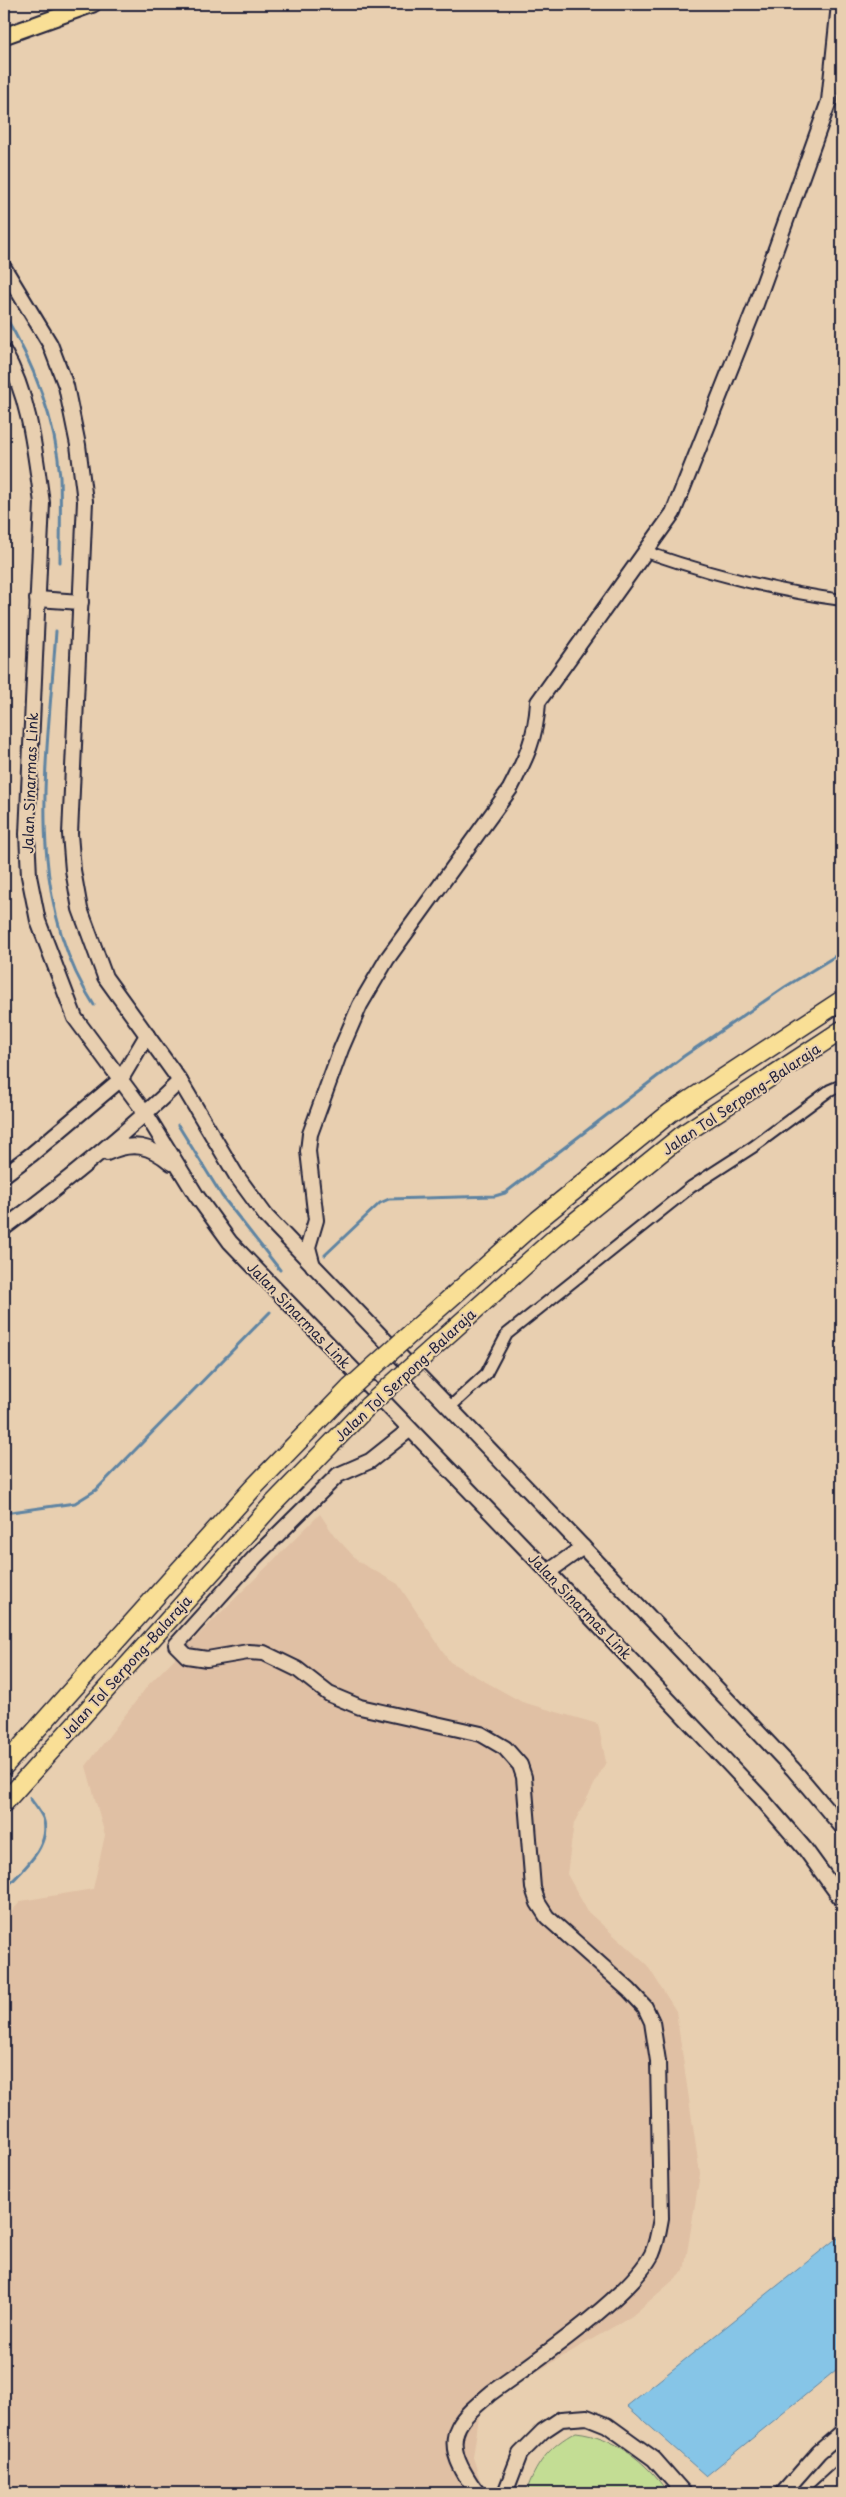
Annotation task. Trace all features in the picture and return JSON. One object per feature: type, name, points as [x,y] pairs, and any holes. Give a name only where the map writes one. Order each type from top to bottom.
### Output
[{"type":"highway","name":"Jalan Tol Serpong–Balaraja","points":[[4,1766],[252,1489],[350,1388],[538,1220],[670,1113],[842,1000]]},
{"type":"highway","name":"Jalan Tol Serpong–Balaraja","points":[[4,1803],[271,1506],[368,1406],[554,1239],[686,1133],[842,1030]]},
{"type":"main road","points":[[4,36],[94,4]]},
{"type":"street","points":[[313,1266],[308,1247],[316,1220],[308,1151],[310,1134],[360,1005],[387,959],[510,789],[525,761],[536,729],[538,702],[673,513],[755,307],[829,101],[839,4]]},
{"type":"street","points":[[4,268],[50,344],[66,386],[78,445],[85,501],[70,834],[72,870],[80,910],[106,977],[180,1080],[241,1182],[266,1216],[584,1547],[793,1769],[842,1827]]},
{"type":"street","name":"Jalan Sinarmas Link","points":[[4,352],[24,398],[35,452],[42,503],[26,834],[29,876],[38,921],[75,1018],[146,1114],[181,1171],[230,1242],[409,1430],[548,1572],[761,1798],[805,1849],[842,1900]]},
{"type":"street","points":[[646,552],[794,594],[842,600]]},
{"type":"street","points":[[37,599],[81,602]]},
{"type":"street","points":[[4,1175],[121,1080],[147,1035]]},
{"type":"street","points":[[4,1228],[59,1188],[146,1114],[180,1080]]},
{"type":"street","points":[[449,1408],[486,1374],[508,1334],[691,1187],[752,1147],[830,1090],[842,1085]]},
{"type":"street","points":[[89,1161],[120,1146],[141,1146],[157,1151],[181,1171]]},
{"type":"street","points":[[409,1430],[370,1461],[338,1475],[255,1557],[176,1645],[187,1656],[207,1659],[248,1652],[264,1652],[297,1669],[329,1694],[360,1707],[481,1734],[505,1748],[520,1765],[524,1777],[532,1888],[538,1903],[546,1917],[629,1990],[645,2007],[652,2022],[658,2061],[661,2218],[659,2233],[652,2254],[637,2276],[599,2310],[491,2392],[461,2424],[453,2440],[454,2450],[478,2493]]},
{"type":"street","points":[[548,1572],[584,1547]]},
{"type":"street","points":[[505,2493],[520,2454],[542,2430],[561,2419],[587,2417],[606,2425],[654,2459],[684,2493]]},
{"type":"street","points":[[783,2493],[819,2452],[842,2432]]},
{"type":"street","points":[[820,2493],[842,2472]]},
{"type":"shaded area","points":[[320,1514],[334,1535],[359,1562],[398,1584],[450,1662],[522,1702],[598,1724],[606,1762],[574,1823],[567,1874],[588,1912],[647,1965],[676,2011],[700,2174],[684,2271],[632,2316],[481,2404],[473,2457],[484,2493],[4,2493],[4,1920],[21,1901],[93,1889],[105,1835],[86,1766],[149,1684]]},
{"type":"green space","points":[[576,2432],[590,2434],[603,2439],[628,2452],[650,2471],[668,2493],[526,2493],[544,2457],[566,2437]]},
{"type":"water","points":[[842,2234],[842,2365],[706,2476],[627,2406]]},
{"type":"waterway","points":[[4,314],[15,332],[33,372],[54,435],[60,477],[60,562]]},
{"type":"waterway","points":[[56,631],[46,775],[45,823],[48,871],[57,918],[71,962],[94,1005]]},
{"type":"waterway","points":[[325,1255],[380,1203],[389,1199],[495,1196],[505,1193],[684,1056],[785,987],[842,952]]},
{"type":"waterway","points":[[178,1125],[222,1196],[280,1270]]},
{"type":"waterway","points":[[4,1513],[75,1503],[96,1490],[270,1312]]},
{"type":"waterway","points":[[4,1890],[33,1858],[43,1839],[45,1828],[43,1818],[30,1798]]}]
